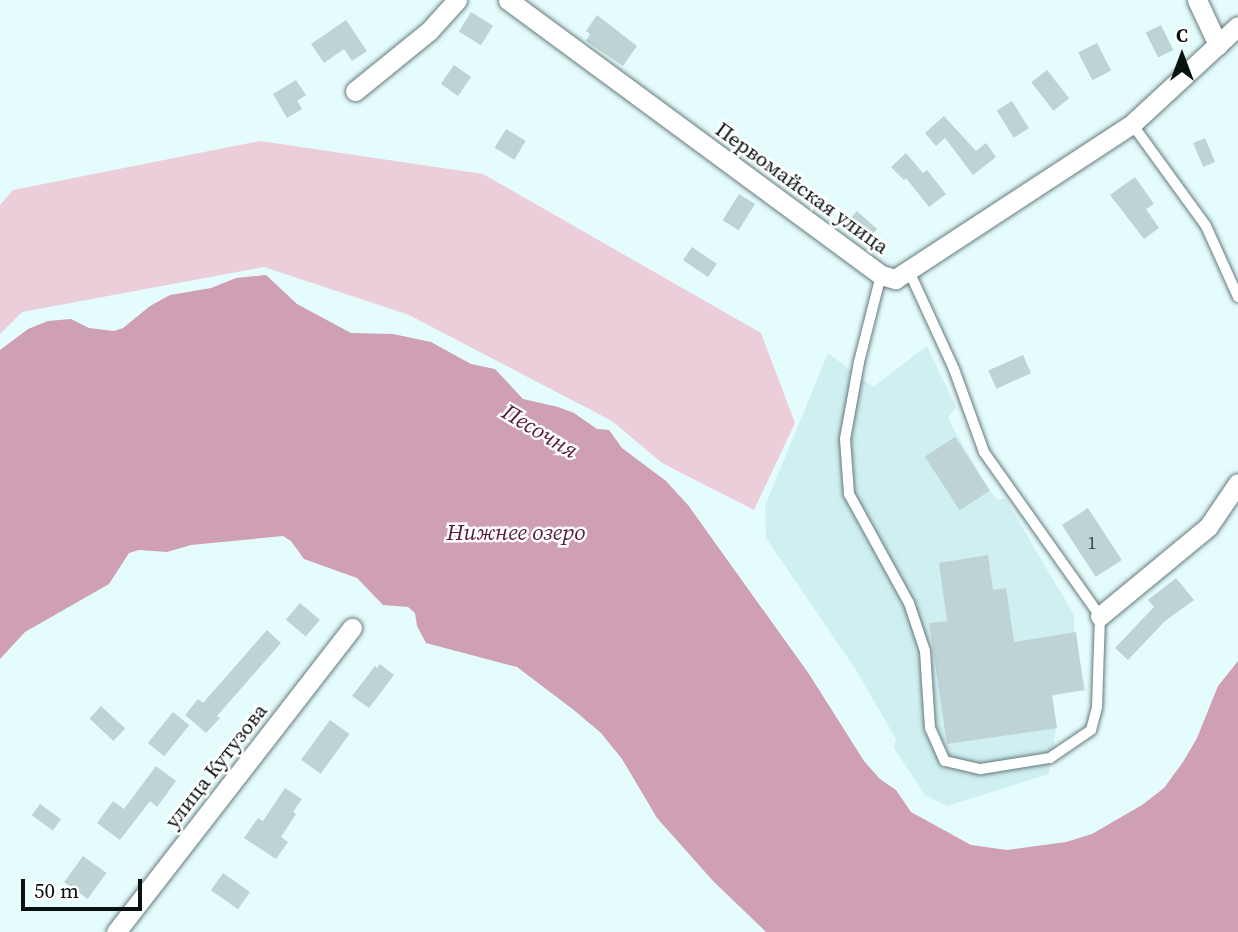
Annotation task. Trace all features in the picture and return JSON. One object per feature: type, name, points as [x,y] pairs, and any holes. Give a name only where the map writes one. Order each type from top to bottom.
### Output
[{"type":"street","points":[[355,91],[429,31],[457,0]]},
{"type":"street","name":"Первомайская улица","points":[[508,0],[881,275],[895,279],[1132,124],[1238,26]]},
{"type":"street","points":[[1197,0],[1218,45]]},
{"type":"street","points":[[1100,616],[1208,527],[1238,484]]},
{"type":"street","name":"улица Кутузова","points":[[116,932],[352,628]]},
{"type":"lane","points":[[1132,124],[1206,226],[1238,297]]},
{"type":"lane","points":[[881,275],[859,362],[845,439],[849,494],[909,603],[925,651],[930,728],[946,761],[981,769],[1050,758],[1091,730],[1097,707],[1100,672],[1100,616],[984,452],[954,369],[908,269]]},
{"type":"shaded area","points":[[260,141],[483,174],[761,333],[795,423],[754,510],[662,463],[612,421],[409,315],[264,267],[22,312],[0,334],[0,205],[13,190]]},
{"type":"shaded area","points":[[927,346],[956,407],[948,418],[957,435],[990,491],[998,500],[1005,498],[1074,615],[1074,634],[1086,690],[1052,696],[1056,729],[1049,774],[947,806],[925,795],[894,748],[896,739],[856,670],[766,538],[765,506],[828,353],[873,387]]},
{"type":"water","name":"Нижнее озеро","points":[[266,275],[297,304],[351,333],[393,334],[431,342],[471,364],[495,369],[523,399],[558,407],[574,413],[597,429],[609,430],[622,448],[666,481],[688,505],[809,674],[864,761],[880,779],[896,790],[911,812],[971,845],[1007,850],[1066,842],[1092,834],[1142,805],[1164,788],[1183,762],[1197,738],[1218,686],[1238,661],[1238,932],[766,932],[713,881],[657,818],[622,759],[601,733],[575,711],[517,667],[426,643],[417,626],[415,613],[408,607],[383,605],[357,578],[304,559],[291,541],[283,536],[191,545],[167,552],[139,550],[129,553],[109,584],[25,632],[0,659],[0,350],[28,329],[48,321],[71,319],[89,328],[114,331],[123,328],[150,306],[170,295],[211,288],[236,278]]},
{"type":"building","points":[[471,12],[493,26],[481,45],[459,32]]},
{"type":"building","points":[[597,15],[637,46],[623,66],[586,41],[590,34],[586,31]]},
{"type":"building","points":[[346,20],[367,51],[352,61],[344,49],[324,63],[311,44]]},
{"type":"building","points":[[1161,25],[1173,50],[1158,58],[1146,32]]},
{"type":"building","points":[[1097,43],[1111,71],[1092,80],[1078,53]]},
{"type":"building","points":[[454,65],[471,77],[458,96],[441,84]]},
{"type":"building","points":[[1047,70],[1069,98],[1053,111],[1031,82]]},
{"type":"building","points":[[296,80],[306,95],[297,101],[302,109],[287,118],[273,94]]},
{"type":"building","points":[[1012,101],[1029,128],[1014,138],[997,111]]},
{"type":"building","points":[[944,116],[976,151],[986,143],[996,157],[973,175],[945,138],[936,146],[925,133]]},
{"type":"building","points":[[506,129],[526,141],[514,160],[495,148]]},
{"type":"building","points":[[1205,138],[1215,162],[1203,167],[1193,143]]},
{"type":"building","points":[[906,153],[923,173],[927,170],[946,194],[929,207],[906,178],[904,180],[891,167]]},
{"type":"building","points":[[1135,177],[1154,204],[1146,209],[1159,228],[1144,239],[1110,195]]},
{"type":"building","points":[[739,194],[755,204],[739,230],[723,220]]},
{"type":"building","points":[[857,211],[877,229],[867,240],[847,222]]},
{"type":"building","points":[[692,247],[717,264],[708,277],[683,260]]},
{"type":"building","points":[[1023,355],[1031,373],[996,389],[988,370]]},
{"type":"building","points":[[955,437],[990,491],[960,510],[925,457]]},
{"type":"building","points":[[1088,508],[1122,560],[1096,577],[1062,525]]},
{"type":"building","points":[[988,555],[993,590],[1006,588],[1014,642],[1076,632],[1084,690],[1052,695],[1057,728],[947,744],[929,623],[947,621],[939,563]]},
{"type":"building","points":[[1176,578],[1194,600],[1165,621],[1128,660],[1115,648],[1154,607],[1148,600]]},
{"type":"building","points":[[300,603],[320,620],[306,637],[286,620]]},
{"type":"building","points":[[267,630],[281,643],[217,716],[220,718],[206,733],[185,715],[198,699],[203,703]]},
{"type":"building","points":[[380,664],[394,675],[369,708],[352,696],[375,666],[377,668]]},
{"type":"building","points":[[101,706],[125,729],[114,741],[89,718]]},
{"type":"building","points":[[173,712],[189,725],[164,756],[148,743]]},
{"type":"building","points":[[330,720],[349,734],[321,774],[301,760]]},
{"type":"building","points":[[156,766],[176,781],[157,807],[150,801],[120,840],[97,823],[113,801],[124,809]]},
{"type":"building","points":[[285,788],[302,799],[281,837],[288,842],[276,859],[244,838],[258,818],[263,821]]},
{"type":"building","points":[[40,804],[61,819],[53,831],[32,815]]},
{"type":"building","points":[[83,856],[106,873],[88,899],[64,882]]},
{"type":"building","points":[[223,873],[250,892],[238,909],[211,890]]},
{"type":"water label","name":"Песочня","points":[[540,431]]}]
